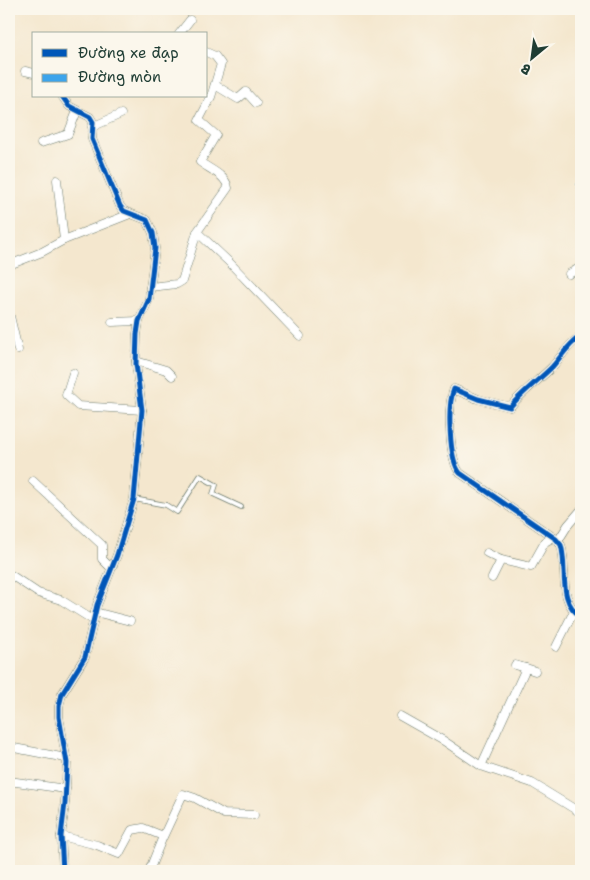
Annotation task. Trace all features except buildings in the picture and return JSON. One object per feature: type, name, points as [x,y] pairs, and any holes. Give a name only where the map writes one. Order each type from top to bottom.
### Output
[{"type":"street","points":[[181,32],[190,20]]},
{"type":"street","points":[[150,287],[177,284],[182,281],[196,232],[228,188],[227,183],[220,176],[200,162],[216,135],[199,120],[215,84],[221,64],[215,56],[208,53]]},
{"type":"street","points":[[25,71],[32,73]]},
{"type":"street","points":[[215,84],[238,99],[246,92],[256,103]]},
{"type":"street","points":[[63,98],[69,106],[90,117],[92,139],[120,206],[130,214],[147,220],[153,233],[155,248],[149,299],[139,321],[136,361],[142,410],[134,499],[94,616],[85,657],[60,699],[59,717],[66,758],[66,789],[60,836],[63,871]]},
{"type":"street","points":[[41,143],[68,134],[77,111]]},
{"type":"street","points":[[92,127],[121,114]]},
{"type":"street","points":[[56,180],[64,240]]},
{"type":"street","points":[[9,265],[42,252],[64,240],[130,214]]},
{"type":"street","points":[[196,232],[229,262],[300,336]]},
{"type":"street","points":[[569,274],[581,267]]},
{"type":"street","points":[[9,312],[18,350]]},
{"type":"street","points":[[112,322],[139,321]]},
{"type":"street","points":[[581,336],[572,342],[552,366],[515,398],[510,406],[478,399],[456,389],[453,392],[450,431],[456,468],[555,540],[563,552],[566,597],[574,611],[581,616]]},
{"type":"street","points":[[136,361],[166,370],[172,376]]},
{"type":"street","points":[[73,373],[66,395],[78,406],[142,410]]},
{"type":"street","points":[[33,481],[102,545],[102,559],[111,568]]},
{"type":"street","points":[[487,553],[501,560],[531,568],[545,542],[555,540],[581,510]]},
{"type":"street","points":[[492,578],[501,560]]},
{"type":"street","points":[[11,575],[38,593],[61,600],[94,616],[130,621]]},
{"type":"street","points":[[556,647],[574,611]]},
{"type":"street","points":[[515,665],[535,671]]},
{"type":"street","points":[[481,766],[526,668]]},
{"type":"street","points":[[400,716],[444,741],[481,766],[532,783],[581,813]]},
{"type":"street","points":[[9,747],[66,758]]},
{"type":"street","points":[[9,781],[66,789]]},
{"type":"street","points":[[149,871],[183,794],[195,798],[224,814],[254,815]]},
{"type":"street","points":[[60,836],[97,845],[119,854],[132,830],[143,828],[163,836]]},
{"type":"lane","points":[[134,499],[166,505],[177,512],[200,476],[216,485],[213,494],[241,507]]},
{"type":"marked path","points":[[577,183],[581,185]]},
{"type":"cycle path","points":[[63,98],[69,106],[90,117],[93,122],[92,139],[120,206],[124,211],[147,220],[153,233],[155,248],[149,299],[139,321],[137,334],[136,364],[142,410],[134,499],[117,555],[97,605],[85,657],[62,694],[59,706],[59,717],[67,763],[61,836],[63,871]]},
{"type":"cycle path","points":[[581,336],[510,407],[478,399],[454,389],[450,407],[451,445],[453,457],[460,473],[556,539],[561,545],[563,554],[566,593],[574,610],[581,616]]}]
